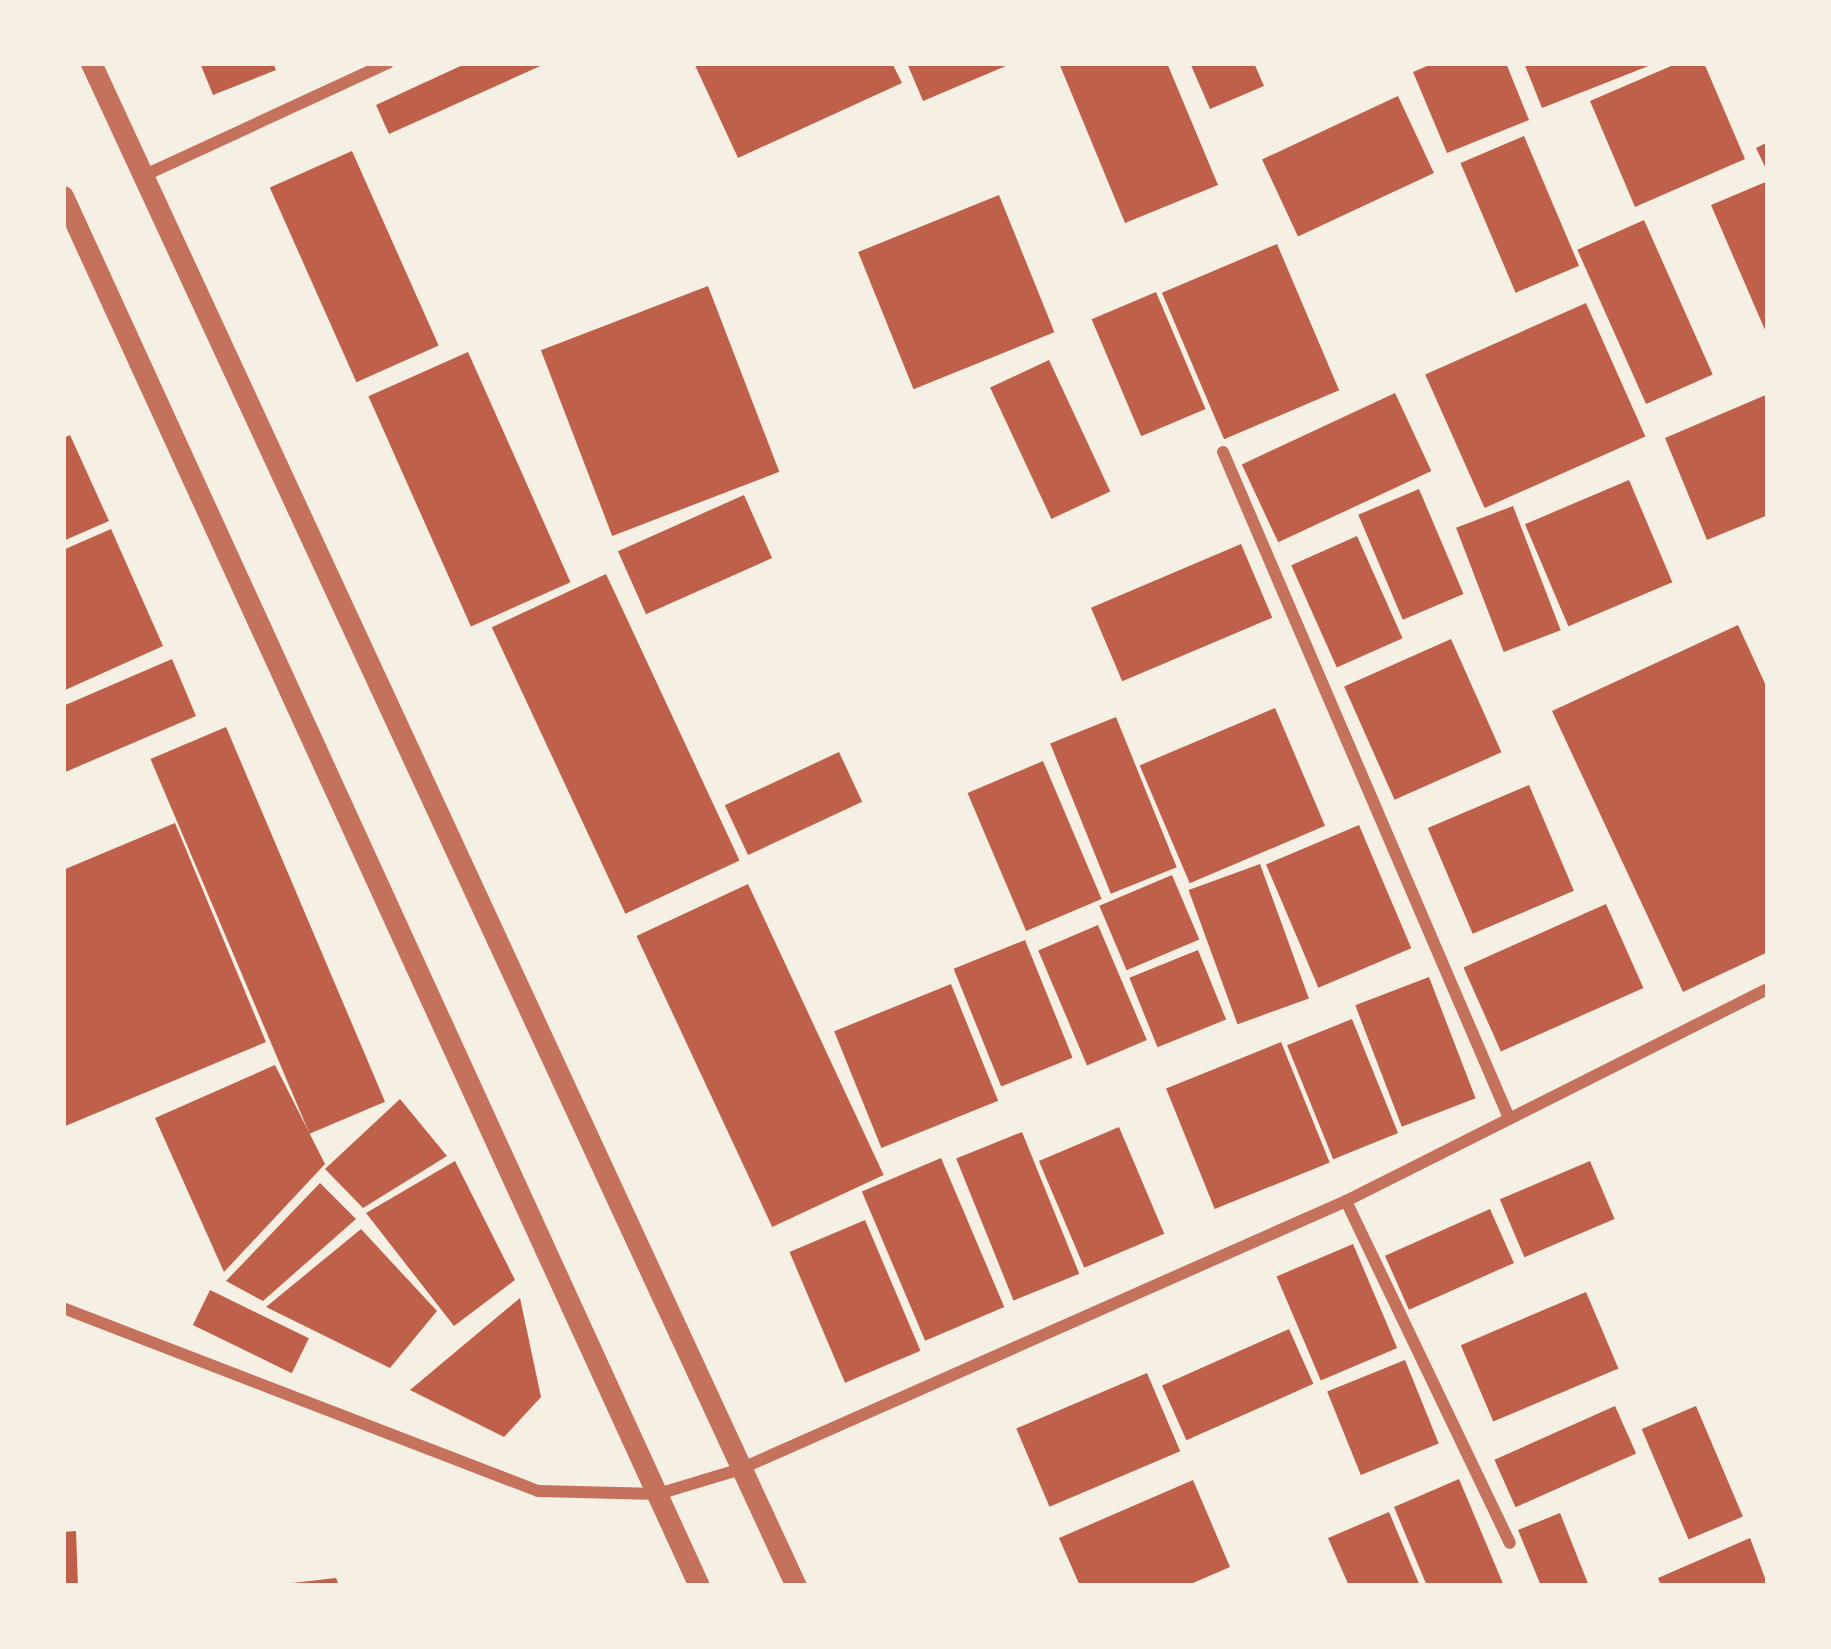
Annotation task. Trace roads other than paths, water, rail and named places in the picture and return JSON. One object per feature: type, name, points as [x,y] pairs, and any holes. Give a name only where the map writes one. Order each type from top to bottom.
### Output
[{"type":"street","points":[[91,63],[796,1586]]},
{"type":"street","points":[[143,176],[388,63]]},
{"type":"street","points":[[63,196],[699,1586]]},
{"type":"street","points":[[1223,452],[1509,1118]]},
{"type":"street","points":[[63,1308],[538,1491],[658,1494],[738,1469],[1346,1201],[1768,989]]},
{"type":"street","points":[[1346,1201],[1510,1543]]}]
